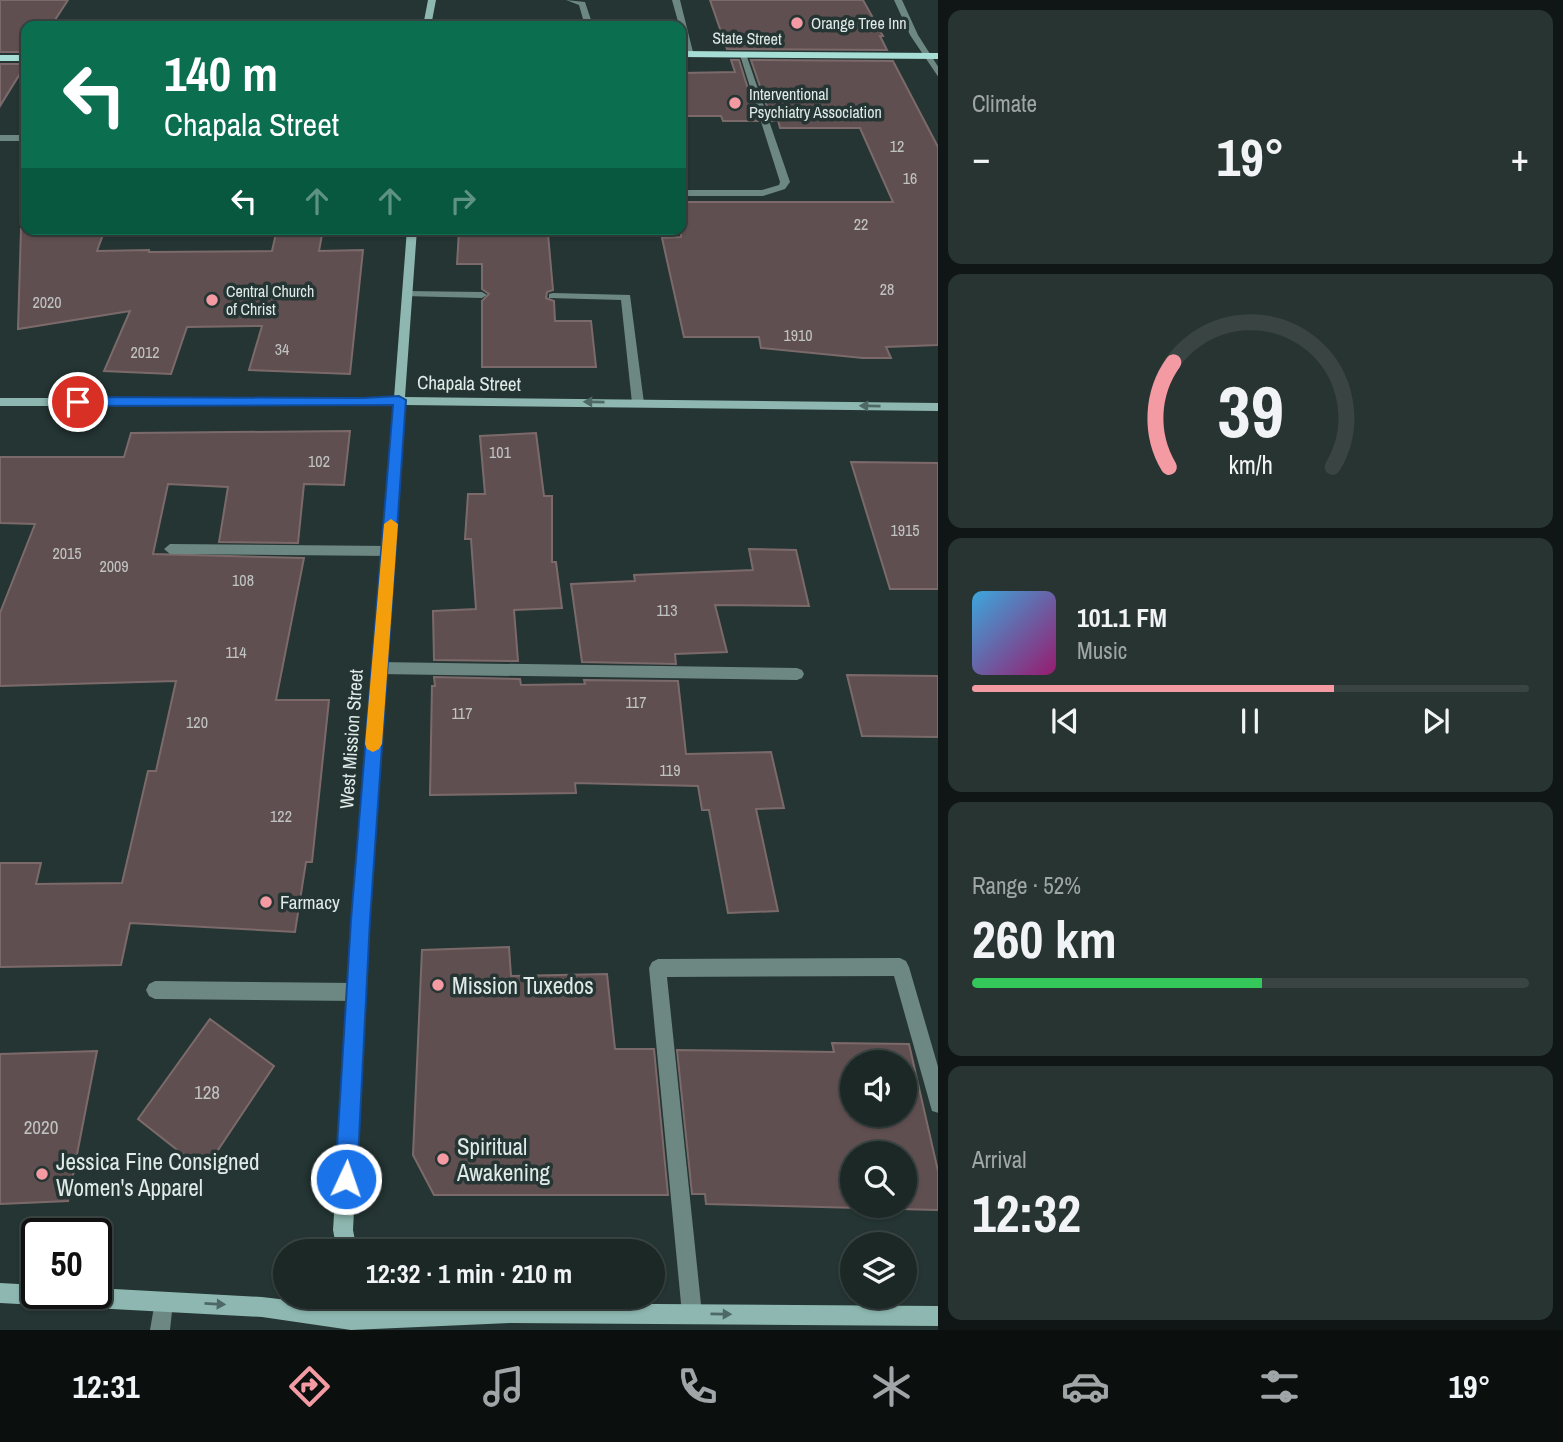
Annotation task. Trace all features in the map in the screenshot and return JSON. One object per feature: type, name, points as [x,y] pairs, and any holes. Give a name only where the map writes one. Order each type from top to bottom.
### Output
[{"type":"main road","points":[[0,47],[21,47]]},
{"type":"main road","name":"State Street","points":[[686,54],[933,57]]},
{"type":"main road","points":[[0,58],[21,58]]},
{"type":"street","points":[[428,21],[432,0]]},
{"type":"street","points":[[570,0],[582,4],[587,21]]},
{"type":"street","points":[[676,0],[680,21]]},
{"type":"street","points":[[898,0],[914,35],[933,57],[938,76]]},
{"type":"street","points":[[686,193],[763,193],[776,191],[785,181],[742,54]]},
{"type":"street","points":[[0,138],[21,138]]},
{"type":"street","name":"West Mission Street","points":[[345,1239],[343,1230],[356,992],[412,235]]},
{"type":"street","points":[[407,295],[482,295]]},
{"type":"street","points":[[553,296],[626,296],[638,403]]},
{"type":"street","name":"Chapala Street","points":[[0,402],[362,403],[399,400],[938,407]]},
{"type":"street","points":[[170,549],[389,551]]},
{"type":"street","points":[[379,668],[797,674]]},
{"type":"street","points":[[692,1314],[657,968],[901,967],[938,1104]]},
{"type":"street","points":[[155,990],[356,992]]},
{"type":"street","points":[[0,1293],[262,1307],[360,1324],[510,1313],[938,1316]]},
{"type":"street","points":[[160,1330],[163,1301]]},
{"type":"building","points":[[0,0],[68,0],[54,21],[21,21],[21,52],[0,52]]},
{"type":"building","name":"Orange Tree Inn","points":[[710,0],[863,0],[883,36],[880,36],[887,50],[727,49]]},
{"type":"building","points":[[731,60],[739,60],[758,121],[723,121],[721,116],[686,116],[686,73],[735,72]]},
{"type":"building","points":[[751,60],[893,61],[938,147],[938,345],[886,347],[891,358],[863,358],[761,348],[759,337],[684,337],[662,238],[686,235],[686,202],[893,202],[860,128],[780,128],[778,120],[772,121]]},
{"type":"building","points":[[0,64],[21,64],[21,72],[0,106]]},
{"type":"building","points":[[21,229],[21,235],[103,235],[97,251],[272,251],[276,235],[322,235],[319,251],[363,250],[350,374],[249,370],[262,326],[187,327],[171,374],[104,371],[130,311],[18,329]]},
{"type":"building","points":[[459,235],[548,235],[553,290],[547,292],[546,298],[554,301],[555,321],[591,321],[596,367],[482,367],[482,301],[489,294],[482,289],[482,264],[457,264]]},
{"type":"building","points":[[350,431],[344,485],[304,484],[298,543],[219,542],[228,487],[168,484],[153,554],[304,558],[276,700],[329,700],[312,862],[306,862],[295,932],[130,923],[121,965],[0,967],[0,863],[41,863],[36,884],[122,883],[148,771],[156,771],[176,681],[0,686],[0,613],[35,524],[0,523],[0,457],[124,457],[131,433]]},
{"type":"building","points":[[536,433],[544,496],[552,496],[552,562],[556,562],[562,608],[514,610],[518,661],[434,660],[433,611],[476,609],[471,539],[465,539],[468,494],[485,494],[480,436]]},
{"type":"building","points":[[851,462],[938,463],[938,589],[890,589]]},
{"type":"building","points":[[749,549],[796,550],[809,606],[715,605],[727,652],[675,654],[676,664],[582,662],[571,584],[635,581],[634,575],[753,570]]},
{"type":"building","points":[[847,675],[938,676],[938,737],[862,736]]},
{"type":"building","points":[[434,677],[520,679],[521,685],[585,684],[584,680],[678,681],[686,754],[771,752],[784,808],[756,809],[778,911],[728,913],[709,810],[702,810],[698,786],[575,783],[576,793],[430,795]]},
{"type":"building","points":[[509,947],[511,976],[607,974],[615,1049],[654,1049],[668,1195],[434,1195],[413,1155],[422,950]]},
{"type":"building","points":[[210,1019],[274,1066],[204,1171],[138,1119]]},
{"type":"building","points":[[832,1043],[909,1044],[910,1050],[840,1050],[840,1127],[917,1127],[917,1079],[938,1171],[938,1210],[917,1209],[917,1141],[840,1141],[840,1207],[706,1204],[705,1194],[692,1194],[677,1050],[834,1052]]},
{"type":"building","points":[[97,1051],[68,1201],[0,1204],[0,1054]]},
{"type":"slow traffic","points":[[373,744],[391,524]]},
{"type":"place","name":"Orange Tree Inn","points":[[797,23]]},
{"type":"place","name":"Interventional Psychiatry Association","points":[[735,103]]},
{"type":"place","name":"Central Church of Christ","points":[[212,300]]},
{"type":"place","name":"Farmacy","points":[[266,902]]},
{"type":"place","name":"Mission Tuxedos","points":[[438,985]]},
{"type":"place","name":"Spiritual Awakening","points":[[443,1159]]},
{"type":"place","name":"Jessica Fine Consigned Women's Apparel","points":[[42,1174]]},
{"type":"route","points":[[78,402],[362,403],[399,400],[361,920],[346,1179]]}]
